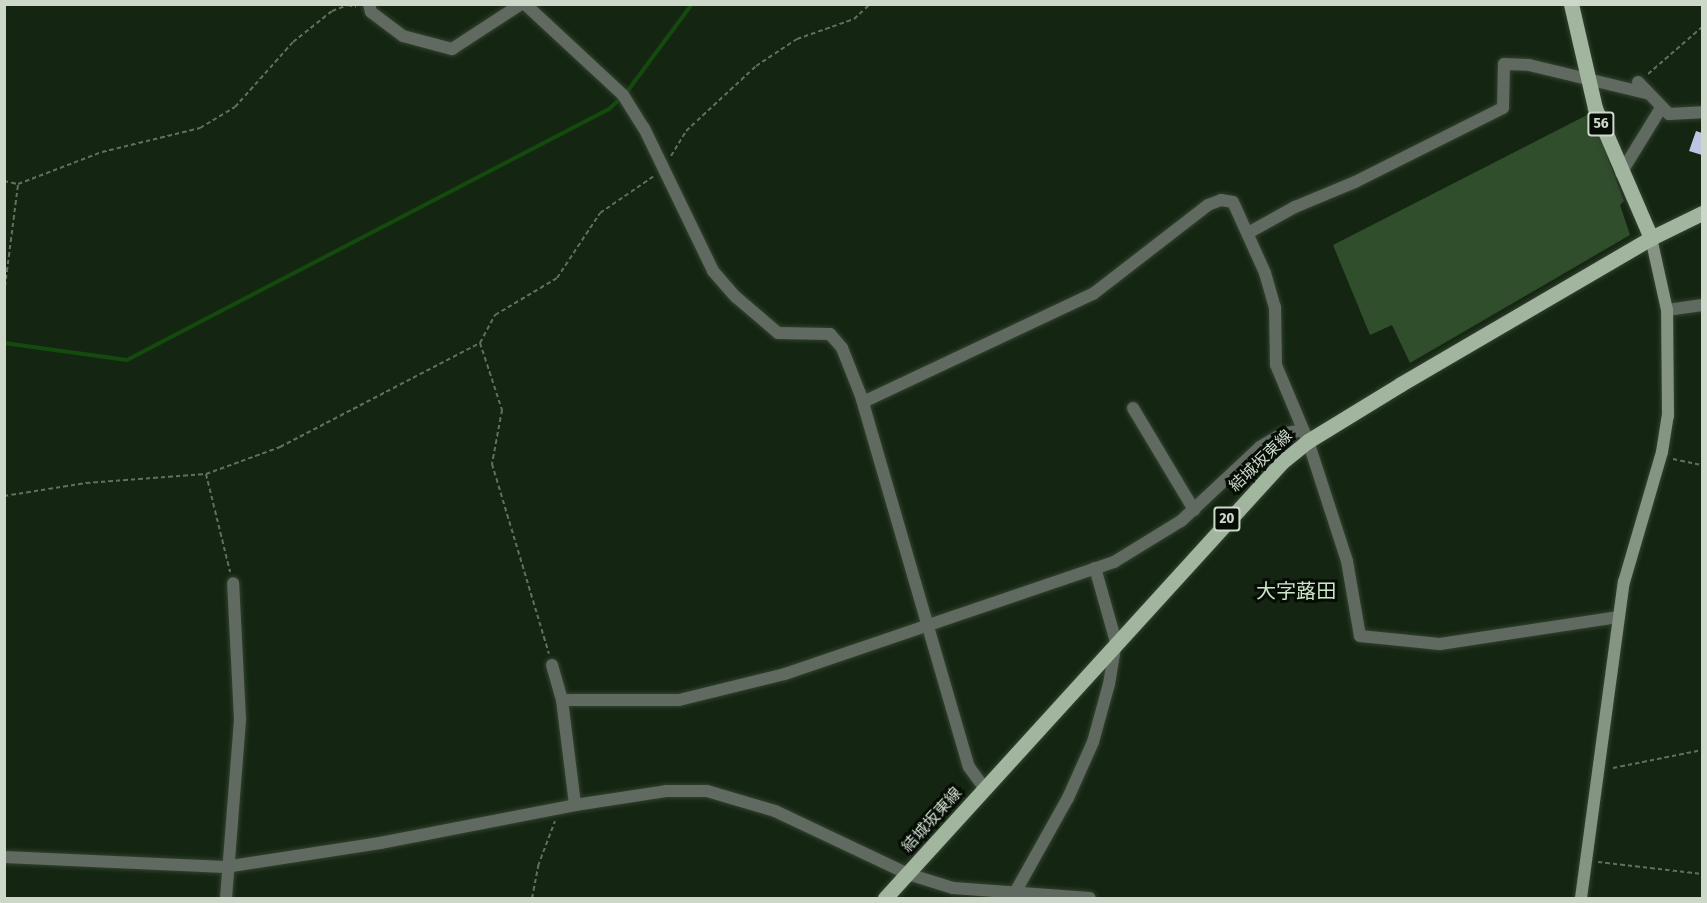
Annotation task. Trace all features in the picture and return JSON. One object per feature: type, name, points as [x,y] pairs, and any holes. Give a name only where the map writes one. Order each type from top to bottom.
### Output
[{"type":"main road","name":"56","points":[[1570,4],[1586,79],[1621,173],[1651,238]]},
{"type":"main road","name":"結城坂東線","points":[[885,898],[1305,436],[1651,238],[1702,213]]},
{"type":"street","points":[[370,8],[403,36],[452,49],[523,4],[623,96],[664,168],[713,271],[778,333],[830,334],[842,348],[863,402],[925,624],[969,767],[984,788]]},
{"type":"street","points":[[1248,233],[1295,207],[1355,182],[1503,108],[1504,64],[1529,65],[1646,93]]},
{"type":"street","points":[[1638,82],[1661,108],[1682,115],[1702,112]]},
{"type":"street","points":[[1621,173],[1661,108]]},
{"type":"street","points":[[863,402],[1093,294],[1208,205],[1221,200],[1233,202],[1248,233],[1275,307],[1279,377],[1305,436],[1347,561],[1360,636],[1440,644],[1619,617]]},
{"type":"street","points":[[1581,898],[1624,582],[1661,456],[1670,377],[1667,310],[1651,238]]},
{"type":"street","points":[[1667,310],[1702,306]]},
{"type":"street","points":[[1133,408],[1194,510]]},
{"type":"street","points":[[562,700],[679,700],[784,674],[925,624],[1095,568],[1123,557],[1194,510],[1260,447],[1282,434],[1305,436]]},
{"type":"street","points":[[1015,897],[1035,853],[1068,798],[1093,742],[1116,642],[1095,568]]},
{"type":"street","points":[[226,898],[225,867],[240,719],[233,583]]},
{"type":"street","points":[[552,665],[562,700],[575,806]]},
{"type":"street","points":[[4,857],[225,867],[666,791],[707,792],[775,811],[908,874],[953,888],[1015,897],[1089,898]]},
{"type":"path","points":[[4,496],[86,483],[206,474],[280,447],[480,343],[495,315],[557,278],[600,213],[664,168],[686,131],[756,66],[797,39],[854,19],[870,4]]},
{"type":"path","points":[[4,181],[18,184],[102,152],[200,128],[235,107],[292,42],[332,11],[348,5],[370,8]]},
{"type":"path","points":[[1638,82],[1681,49],[1702,27]]},
{"type":"path","points":[[4,294],[18,184]]},
{"type":"path","points":[[480,343],[502,410],[492,464],[552,665]]},
{"type":"path","points":[[1661,456],[1702,465]]},
{"type":"path","points":[[206,474],[233,583]]},
{"type":"path","points":[[1598,770],[1702,750]]},
{"type":"path","points":[[532,898],[538,866],[559,810]]},
{"type":"path","points":[[1586,861],[1702,874]]},
{"type":"green space","points":[[1591,113],[1624,201],[1620,205],[1630,235],[1410,363],[1392,325],[1370,335],[1333,245]]},
{"type":"building","points":[[1696,131],[1702,133],[1702,155],[1689,151]]},
{"type":"waterway","points":[[626,93],[692,4]]},
{"type":"waterway","points":[[4,343],[127,360],[609,109],[621,98]]},
{"type":"district","name":"大字蕗田","points":[[1296,591]]}]
